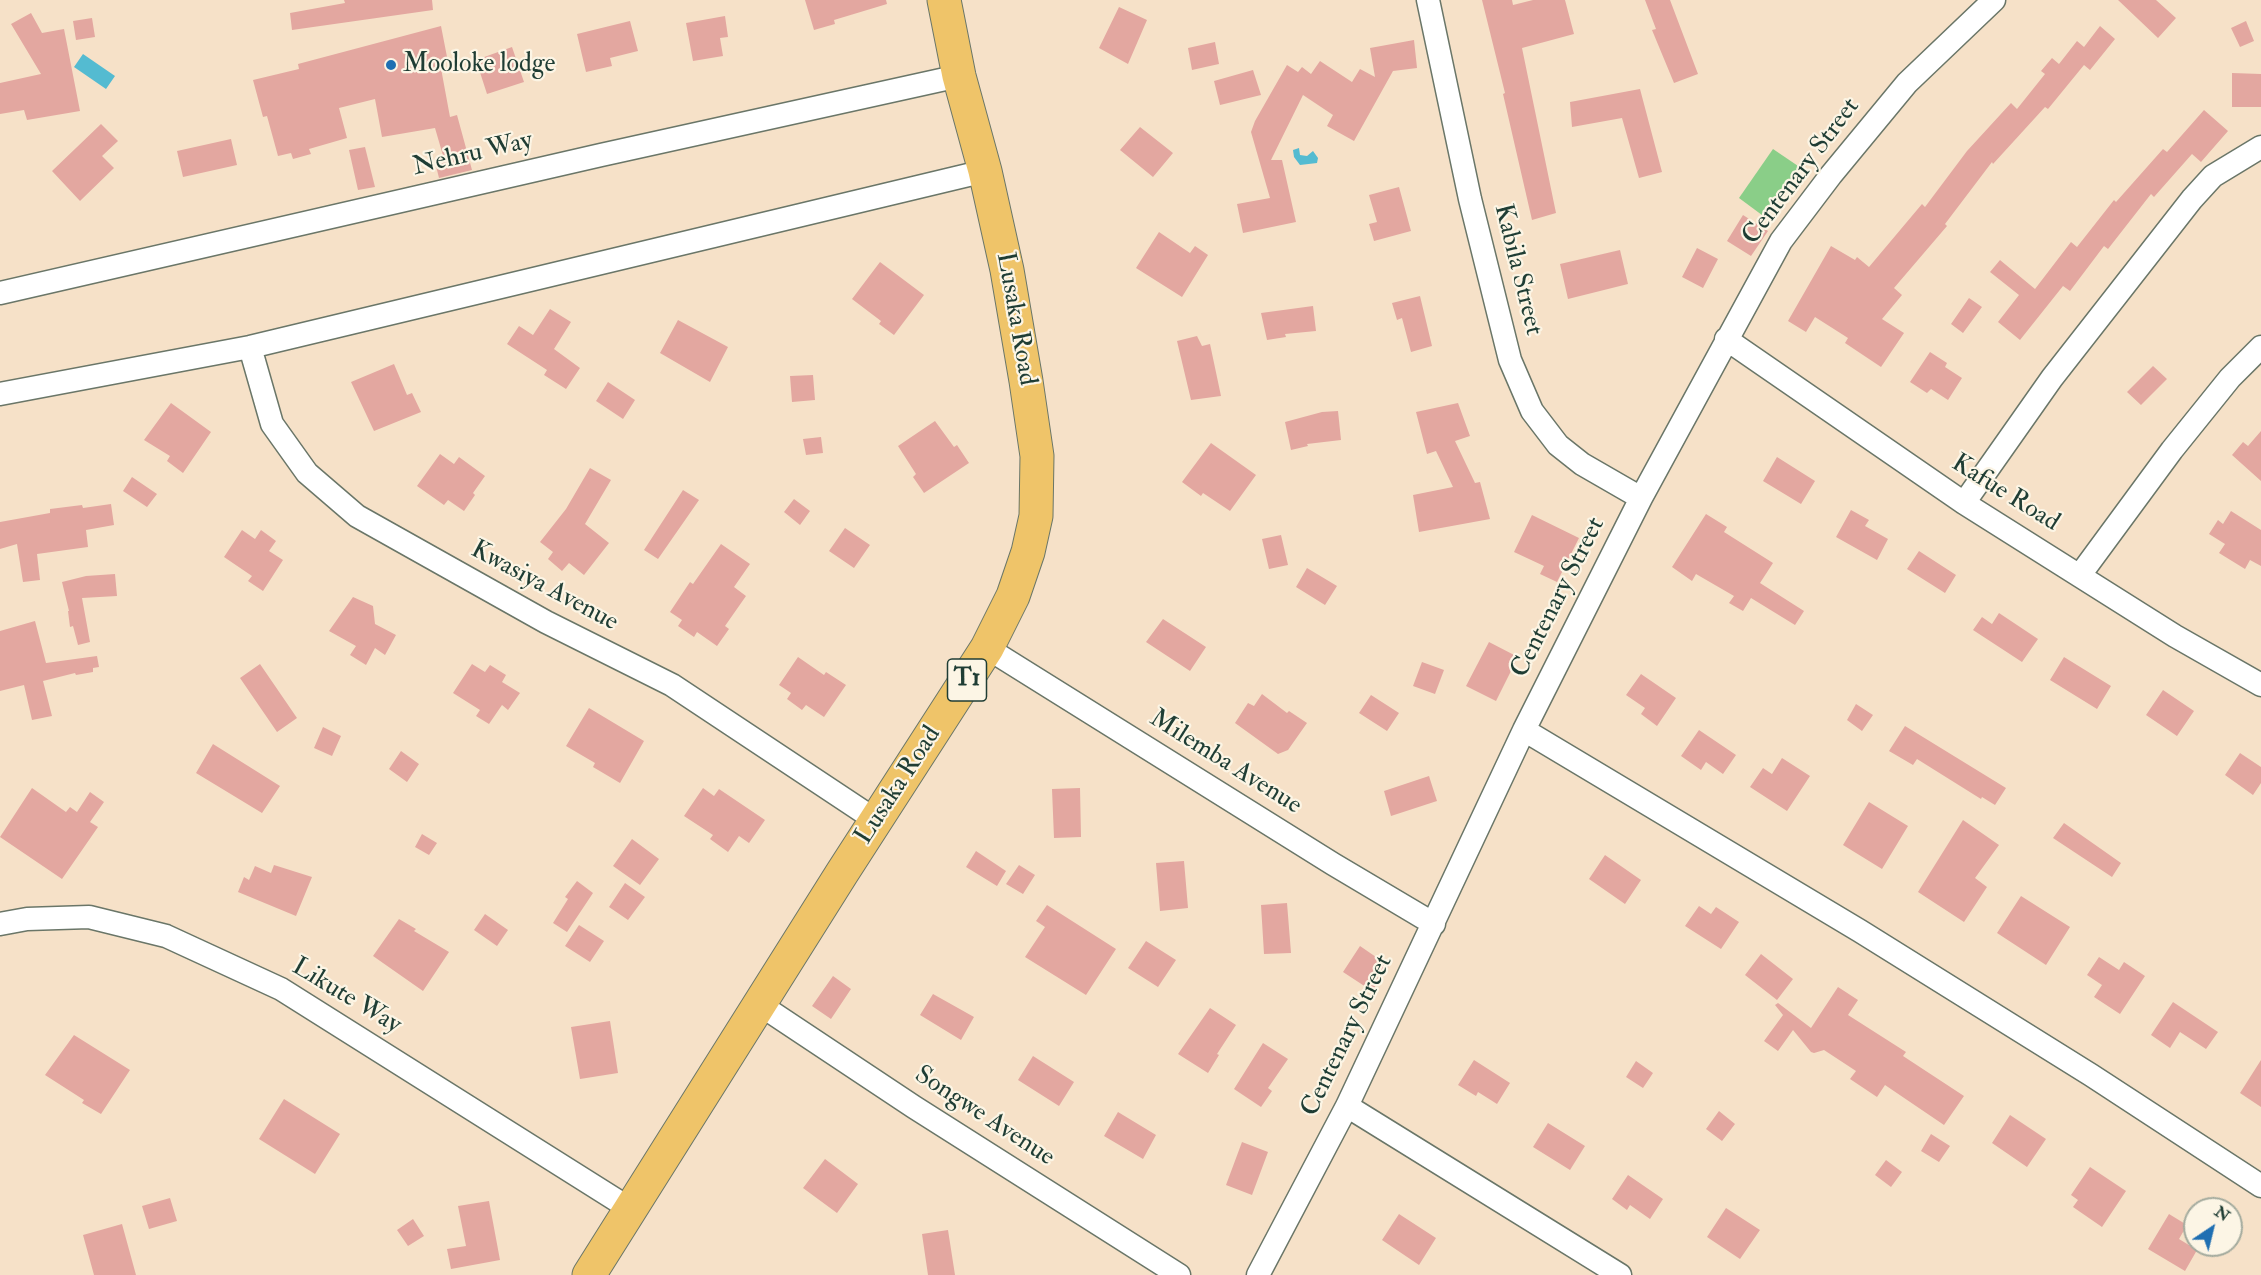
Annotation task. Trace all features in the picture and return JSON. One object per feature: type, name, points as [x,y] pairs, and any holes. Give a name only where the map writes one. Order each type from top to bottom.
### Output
[{"type":"highway","name":"Lusaka Road","points":[[589,1275],[987,648],[1013,596],[1028,552],[1036,516],[1037,456],[1007,270],[985,171],[959,76],[944,0]]},
{"type":"street","name":"Kabila Street","points":[[1428,0],[1470,199],[1510,360],[1532,411],[1557,445],[1582,464],[1641,498]]},
{"type":"street","name":"Centenary Street","points":[[1258,1275],[1347,1106],[1524,730],[1641,498],[1781,241],[1831,175],[1907,83],[1994,0]]},
{"type":"street","name":"Nehru Way","points":[[0,292],[959,76]]},
{"type":"street","points":[[1964,503],[2052,378],[2192,199],[2213,176],[2261,147]]},
{"type":"street","points":[[0,394],[250,346],[985,171]]},
{"type":"street","name":"Kafue Road","points":[[1726,339],[1964,503],[2175,636],[2261,685]]},
{"type":"street","name":"Kwasiya Avenue","points":[[250,346],[272,424],[307,473],[357,516],[546,622],[672,686],[877,820]]},
{"type":"street","points":[[2080,575],[2172,450],[2230,378],[2261,347]]},
{"type":"street","name":"Milemba Avenue","points":[[987,648],[1333,864],[1434,924]]},
{"type":"street","points":[[1524,730],[1880,944],[2091,1075],[2261,1186]]},
{"type":"street","name":"Likute Way","points":[[0,924],[27,919],[89,917],[166,936],[281,989],[632,1210]]},
{"type":"street","name":"Songwe Avenue","points":[[759,1004],[914,1107],[1179,1275]]},
{"type":"street","points":[[1347,1106],[1620,1275]]},
{"type":"green space","points":[[1773,149],[1801,168],[1766,218],[1739,198]]},
{"type":"water","points":[[83,54],[115,76],[106,89],[74,67]]},
{"type":"water","points":[[1299,148],[1300,155],[1307,156],[1313,151],[1318,158],[1317,163],[1300,165],[1294,157],[1293,150]]},
{"type":"building","points":[[344,0],[432,0],[433,10],[292,30],[290,13],[345,3]]},
{"type":"building","points":[[805,0],[886,0],[887,4],[834,20],[835,24],[814,30]]},
{"type":"building","points":[[1482,0],[1512,0],[1513,5],[1533,0],[1565,0],[1574,34],[1522,48],[1556,213],[1532,220],[1503,94],[1505,93]]},
{"type":"building","points":[[1645,0],[1670,0],[1698,74],[1674,83],[1652,30],[1656,29]]},
{"type":"building","points":[[2118,0],[2156,0],[2176,18],[2158,38]]},
{"type":"building","points":[[1119,7],[1147,20],[1128,64],[1099,48]]},
{"type":"building","points":[[31,13],[42,33],[64,29],[80,111],[27,120],[24,110],[0,114],[0,83],[41,74],[11,24]]},
{"type":"building","points":[[725,16],[728,37],[720,38],[723,56],[693,61],[686,23]]},
{"type":"building","points":[[92,18],[95,37],[76,40],[73,21]]},
{"type":"building","points":[[630,21],[638,51],[610,58],[612,66],[586,72],[577,34]]},
{"type":"building","points":[[2246,21],[2254,41],[2240,47],[2231,28]]},
{"type":"building","points":[[441,26],[448,62],[440,63],[450,117],[457,115],[472,170],[439,178],[435,162],[444,159],[435,128],[382,137],[375,99],[339,108],[347,138],[309,149],[311,154],[293,159],[291,153],[278,156],[267,116],[263,117],[253,80],[299,69],[298,64]]},
{"type":"building","points":[[2100,26],[2115,39],[2090,70],[2084,65],[2048,109],[2045,107],[1993,164],[1992,162],[1945,224],[1947,226],[1894,288],[1902,295],[1882,319],[1904,333],[1881,367],[1845,343],[1848,338],[1815,317],[1806,332],[1788,321],[1831,246],[1855,260],[1857,257],[1869,267],[1922,204],[1925,207],[1967,151],[2011,103],[2017,109],[2045,74],[2041,71],[2052,58],[2059,64],[2077,41],[2084,47]]},
{"type":"building","points":[[1414,40],[1417,68],[1393,71],[1354,141],[1327,126],[1333,115],[1303,95],[1271,160],[1282,160],[1296,222],[1243,233],[1237,204],[1270,198],[1251,132],[1287,65],[1298,72],[1302,67],[1311,74],[1320,61],[1352,82],[1360,69],[1375,77],[1370,48]]},
{"type":"building","points":[[1215,42],[1219,64],[1192,70],[1188,48]]},
{"type":"building","points":[[512,47],[524,82],[487,94],[476,60]]},
{"type":"building","points":[[1253,70],[1261,95],[1220,105],[1214,81]]},
{"type":"building","points":[[2232,73],[2261,74],[2261,107],[2232,107]]},
{"type":"building","points":[[1640,89],[1662,172],[1639,178],[1622,118],[1572,127],[1570,102]]},
{"type":"building","points":[[2204,110],[2228,131],[2201,162],[2192,154],[2154,197],[2151,194],[2108,249],[2104,246],[2070,291],[2063,286],[2020,340],[1998,322],[2019,295],[1990,272],[2000,260],[2035,289],[2071,242],[2077,247],[2114,200],[2116,202],[2163,149],[2167,152]]},
{"type":"building","points":[[101,124],[118,141],[102,156],[114,168],[80,201],[52,171]]},
{"type":"building","points":[[1140,127],[1173,153],[1153,177],[1120,150]]},
{"type":"building","points":[[231,139],[237,165],[183,177],[177,151]]},
{"type":"building","points":[[365,147],[375,187],[358,190],[349,150]]},
{"type":"building","points":[[1399,187],[1411,231],[1374,241],[1369,224],[1377,222],[1369,195]]},
{"type":"building","points":[[1743,215],[1768,231],[1751,256],[1727,241]]},
{"type":"building","points":[[1159,232],[1190,253],[1195,246],[1208,255],[1182,297],[1136,268]]},
{"type":"building","points":[[1697,248],[1718,259],[1703,288],[1682,277]]},
{"type":"building","points":[[1620,250],[1628,284],[1568,299],[1560,264]]},
{"type":"building","points":[[880,262],[924,295],[894,335],[879,324],[881,321],[852,299]]},
{"type":"building","points":[[1420,296],[1432,346],[1411,352],[1402,318],[1397,320],[1392,303]]},
{"type":"building","points":[[1969,298],[1982,307],[1963,333],[1951,324]]},
{"type":"building","points":[[1313,306],[1316,331],[1285,334],[1286,337],[1267,340],[1261,313]]},
{"type":"building","points":[[550,309],[571,322],[554,349],[580,368],[566,389],[544,375],[547,370],[507,344],[519,326],[533,335]]},
{"type":"building","points":[[678,320],[728,347],[710,382],[660,353]]},
{"type":"building","points":[[1197,336],[1202,346],[1210,344],[1221,396],[1191,400],[1177,341]]},
{"type":"building","points":[[1930,352],[1947,363],[1945,367],[1962,378],[1948,400],[1931,389],[1927,393],[1910,382]]},
{"type":"building","points":[[394,364],[407,395],[412,393],[421,412],[374,431],[351,382]]},
{"type":"building","points":[[2153,366],[2167,379],[2141,405],[2127,392]]},
{"type":"building","points":[[813,375],[815,400],[792,402],[790,376]]},
{"type":"building","points":[[608,382],[635,400],[623,419],[596,401]]},
{"type":"building","points":[[171,403],[211,432],[183,473],[167,461],[170,456],[144,440]]},
{"type":"building","points":[[1458,403],[1470,436],[1455,441],[1475,483],[1480,482],[1490,519],[1419,532],[1413,495],[1453,487],[1436,451],[1427,454],[1416,412]]},
{"type":"building","points":[[1338,411],[1341,440],[1307,444],[1308,446],[1291,450],[1285,422],[1322,412]]},
{"type":"building","points":[[935,421],[954,447],[957,445],[969,463],[924,493],[913,477],[916,474],[898,446]]},
{"type":"building","points":[[2261,431],[2261,481],[2232,455],[2243,442],[2248,446]]},
{"type":"building","points":[[821,437],[823,453],[806,455],[803,439]]},
{"type":"building","points":[[1211,443],[1256,475],[1230,511],[1203,493],[1201,496],[1182,482]]},
{"type":"building","points":[[440,454],[454,464],[459,457],[485,476],[464,511],[448,500],[444,505],[417,486]]},
{"type":"building","points":[[1777,457],[1815,481],[1801,504],[1763,481]]},
{"type":"building","points":[[590,468],[611,480],[585,524],[609,543],[584,575],[569,563],[562,571],[548,559],[553,552],[540,542],[566,509]]},
{"type":"building","points":[[132,477],[157,494],[147,507],[123,491]]},
{"type":"building","points":[[683,490],[699,500],[658,559],[644,550]]},
{"type":"building","points":[[794,499],[810,511],[800,525],[784,512]]},
{"type":"building","points":[[111,504],[114,525],[86,530],[88,547],[37,554],[40,580],[23,582],[17,544],[0,549],[0,522],[50,513],[50,509]]},
{"type":"building","points":[[1851,510],[1869,520],[1865,526],[1888,539],[1877,560],[1836,537]]},
{"type":"building","points":[[2231,511],[2261,530],[2261,566],[2250,560],[2245,569],[2219,553],[2225,544],[2209,534],[2218,520],[2223,524]]},
{"type":"building","points":[[1706,514],[1727,527],[1724,532],[1773,563],[1760,583],[1804,611],[1795,625],[1751,598],[1743,611],[1729,603],[1734,596],[1696,574],[1692,581],[1672,567]]},
{"type":"building","points":[[1532,515],[1579,538],[1557,582],[1540,574],[1544,566],[1514,552]]},
{"type":"building","points":[[845,528],[870,545],[854,568],[829,551]]},
{"type":"building","points":[[242,530],[255,539],[261,530],[276,541],[269,551],[283,560],[263,591],[248,581],[252,576],[224,557]]},
{"type":"building","points":[[1281,535],[1288,565],[1269,569],[1262,539]]},
{"type":"building","points":[[721,544],[750,564],[734,587],[746,596],[725,626],[729,629],[717,646],[697,632],[694,637],[678,626],[682,620],[670,612],[690,582],[693,584]]},
{"type":"building","points":[[1919,551],[1956,575],[1945,593],[1907,569]]},
{"type":"building","points":[[1307,568],[1337,586],[1325,605],[1296,587]]},
{"type":"building","points":[[115,574],[117,596],[82,598],[90,642],[78,645],[73,626],[70,627],[69,611],[62,582],[86,576]]},
{"type":"building","points":[[353,597],[373,606],[375,624],[396,635],[385,655],[375,648],[366,665],[350,655],[356,646],[329,631]]},
{"type":"building","points":[[1999,613],[2038,639],[2022,662],[1973,630],[1982,617],[1992,624]]},
{"type":"building","points":[[1163,619],[1206,647],[1190,671],[1146,642]]},
{"type":"building","points":[[35,621],[46,663],[97,656],[99,667],[93,668],[93,672],[76,675],[75,673],[43,681],[52,716],[32,720],[24,685],[0,691],[0,631]]},
{"type":"building","points":[[1489,642],[1518,657],[1496,701],[1466,686]]},
{"type":"building","points":[[798,657],[824,675],[826,672],[846,685],[824,717],[806,705],[802,710],[787,699],[791,693],[779,685]]},
{"type":"building","points":[[2064,657],[2111,686],[2097,709],[2050,680]]},
{"type":"building","points":[[1422,662],[1444,670],[1435,694],[1413,686]]},
{"type":"building","points":[[260,664],[297,718],[277,732],[240,678]]},
{"type":"building","points":[[472,664],[485,672],[490,665],[506,675],[502,682],[520,693],[508,710],[502,705],[489,724],[476,716],[480,710],[453,693]]},
{"type":"building","points":[[1641,674],[1676,698],[1657,726],[1641,714],[1645,708],[1626,695]]},
{"type":"building","points":[[2163,690],[2194,711],[2177,736],[2146,715]]},
{"type":"building","points":[[1262,694],[1287,713],[1289,711],[1307,723],[1288,750],[1278,754],[1235,723],[1248,703],[1254,706]]},
{"type":"building","points":[[1371,695],[1399,713],[1387,731],[1359,713]]},
{"type":"building","points":[[1856,704],[1873,715],[1862,731],[1847,720]]},
{"type":"building","points":[[589,708],[644,741],[620,783],[593,767],[595,763],[566,746]]},
{"type":"building","points":[[1905,726],[2006,788],[1995,805],[1982,797],[1981,799],[1917,759],[1913,765],[1889,751]]},
{"type":"building","points":[[323,727],[341,736],[332,756],[314,748]]},
{"type":"building","points":[[1699,730],[1736,755],[1723,774],[1706,762],[1701,770],[1681,756]]},
{"type":"building","points":[[213,744],[280,786],[262,813],[196,773]]},
{"type":"building","points":[[401,751],[419,764],[407,782],[389,769]]},
{"type":"building","points":[[2240,753],[2261,767],[2261,783],[2253,795],[2225,775]]},
{"type":"building","points":[[1782,758],[1810,776],[1787,811],[1750,787],[1763,768],[1772,774]]},
{"type":"building","points":[[1429,776],[1437,801],[1391,816],[1384,791]]},
{"type":"building","points":[[32,788],[66,812],[70,807],[77,812],[90,792],[104,802],[90,822],[98,827],[62,879],[0,837]]},
{"type":"building","points":[[703,788],[714,796],[719,789],[765,820],[749,843],[739,836],[728,852],[710,839],[713,835],[684,816]]},
{"type":"building","points":[[1080,788],[1081,837],[1054,838],[1052,789]]},
{"type":"building","points":[[1869,802],[1908,826],[1882,869],[1843,845]]},
{"type":"building","points":[[1963,820],[1999,845],[1975,878],[1987,887],[1964,922],[1918,892]]},
{"type":"building","points":[[2064,823],[2121,863],[2112,877],[2053,838]]},
{"type":"building","points":[[422,834],[437,843],[429,855],[415,847]]},
{"type":"building","points":[[632,839],[659,859],[640,885],[613,866]]},
{"type":"building","points":[[976,851],[1006,871],[997,886],[966,867]]},
{"type":"building","points":[[1605,855],[1641,880],[1625,904],[1589,879]]},
{"type":"building","points":[[1184,861],[1188,908],[1160,911],[1156,863]]},
{"type":"building","points":[[274,865],[312,877],[296,916],[238,892],[244,877],[249,880],[255,866],[271,873]]},
{"type":"building","points":[[1019,865],[1035,875],[1023,894],[1006,884]]},
{"type":"building","points":[[577,881],[593,893],[567,932],[553,923],[568,899],[565,897]]},
{"type":"building","points":[[625,883],[645,897],[628,920],[609,907]]},
{"type":"building","points":[[2021,896],[2070,927],[2046,965],[1997,933]]},
{"type":"building","points":[[1287,903],[1291,953],[1264,954],[1261,905]]},
{"type":"building","points":[[1047,905],[1116,949],[1086,995],[1025,957],[1045,927],[1036,921]]},
{"type":"building","points":[[1699,906],[1711,914],[1716,907],[1739,922],[1721,949],[1685,926]]},
{"type":"building","points":[[485,914],[508,930],[497,946],[474,930]]},
{"type":"building","points":[[399,919],[449,952],[423,991],[373,956]]},
{"type":"building","points":[[579,925],[604,941],[590,962],[565,946]]},
{"type":"building","points":[[1146,941],[1176,960],[1158,987],[1128,968]]},
{"type":"building","points":[[1360,946],[1389,966],[1372,991],[1343,972]]},
{"type":"building","points":[[1761,954],[1793,979],[1777,1000],[1745,975]]},
{"type":"building","points":[[2099,957],[2119,970],[2124,962],[2145,976],[2120,1014],[2094,997],[2102,985],[2087,975]]},
{"type":"building","points":[[833,976],[851,989],[831,1019],[812,1006]]},
{"type":"building","points":[[1838,987],[1858,1000],[1848,1015],[1906,1052],[1903,1056],[1964,1096],[1944,1125],[1885,1085],[1877,1097],[1850,1079],[1856,1071],[1824,1050],[1811,1052],[1793,1030],[1778,1051],[1764,1041],[1783,1015],[1775,1005],[1778,1003],[1811,1028]]},
{"type":"building","points":[[933,994],[974,1017],[961,1040],[920,1015]]},
{"type":"building","points":[[2173,1002],[2218,1032],[2206,1049],[2180,1032],[2170,1048],[2151,1035]]},
{"type":"building","points":[[1210,1008],[1236,1025],[1208,1073],[1178,1054]]},
{"type":"building","points":[[610,1021],[618,1073],[580,1079],[571,1027]]},
{"type":"building","points":[[74,1035],[130,1070],[101,1114],[82,1103],[84,1100],[45,1075]]},
{"type":"building","points":[[1263,1043],[1288,1059],[1268,1088],[1272,1091],[1261,1107],[1234,1089]]},
{"type":"building","points":[[1033,1056],[1074,1082],[1059,1106],[1018,1080]]},
{"type":"building","points":[[1474,1060],[1510,1083],[1497,1104],[1478,1092],[1476,1096],[1458,1085]]},
{"type":"building","points":[[2261,1060],[2261,1107],[2240,1093]]},
{"type":"building","points":[[1636,1061],[1653,1073],[1643,1088],[1626,1077]]},
{"type":"building","points":[[284,1099],[340,1134],[315,1174],[259,1139]]},
{"type":"building","points":[[1719,1111],[1735,1124],[1722,1141],[1706,1129]]},
{"type":"building","points":[[1118,1112],[1156,1135],[1143,1159],[1104,1136]]},
{"type":"building","points":[[2010,1115],[2046,1139],[2027,1167],[1992,1143]]},
{"type":"building","points":[[1548,1123],[1585,1146],[1570,1170],[1533,1147]]},
{"type":"building","points":[[1931,1134],[1950,1146],[1939,1162],[1921,1151]]},
{"type":"building","points":[[1242,1142],[1268,1152],[1252,1195],[1226,1185]]},
{"type":"building","points":[[825,1159],[858,1184],[837,1213],[803,1188]]},
{"type":"building","points":[[1886,1160],[1902,1172],[1891,1187],[1875,1175]]},
{"type":"building","points":[[2090,1167],[2126,1191],[2102,1227],[2073,1207],[2078,1200],[2071,1195]]},
{"type":"building","points":[[1628,1175],[1663,1199],[1650,1219],[1630,1205],[1627,1210],[1612,1199]]},
{"type":"building","points":[[170,1198],[177,1221],[149,1229],[142,1206]]},
{"type":"building","points":[[489,1201],[500,1260],[451,1269],[447,1249],[466,1246],[458,1206]]},
{"type":"building","points":[[1726,1208],[1760,1230],[1740,1259],[1707,1237]]},
{"type":"building","points":[[1399,1214],[1436,1238],[1419,1265],[1382,1240]]},
{"type":"building","points":[[2169,1214],[2183,1223],[2183,1232],[2179,1239],[2183,1241],[2183,1257],[2193,1257],[2185,1271],[2148,1249]]},
{"type":"building","points":[[413,1219],[424,1236],[408,1246],[397,1230]]},
{"type":"building","points":[[122,1224],[136,1275],[94,1275],[83,1235]]},
{"type":"building","points":[[948,1230],[955,1275],[928,1275],[922,1234]]},
{"type":"place","name":"Mooloke lodge","points":[[391,65]]}]
